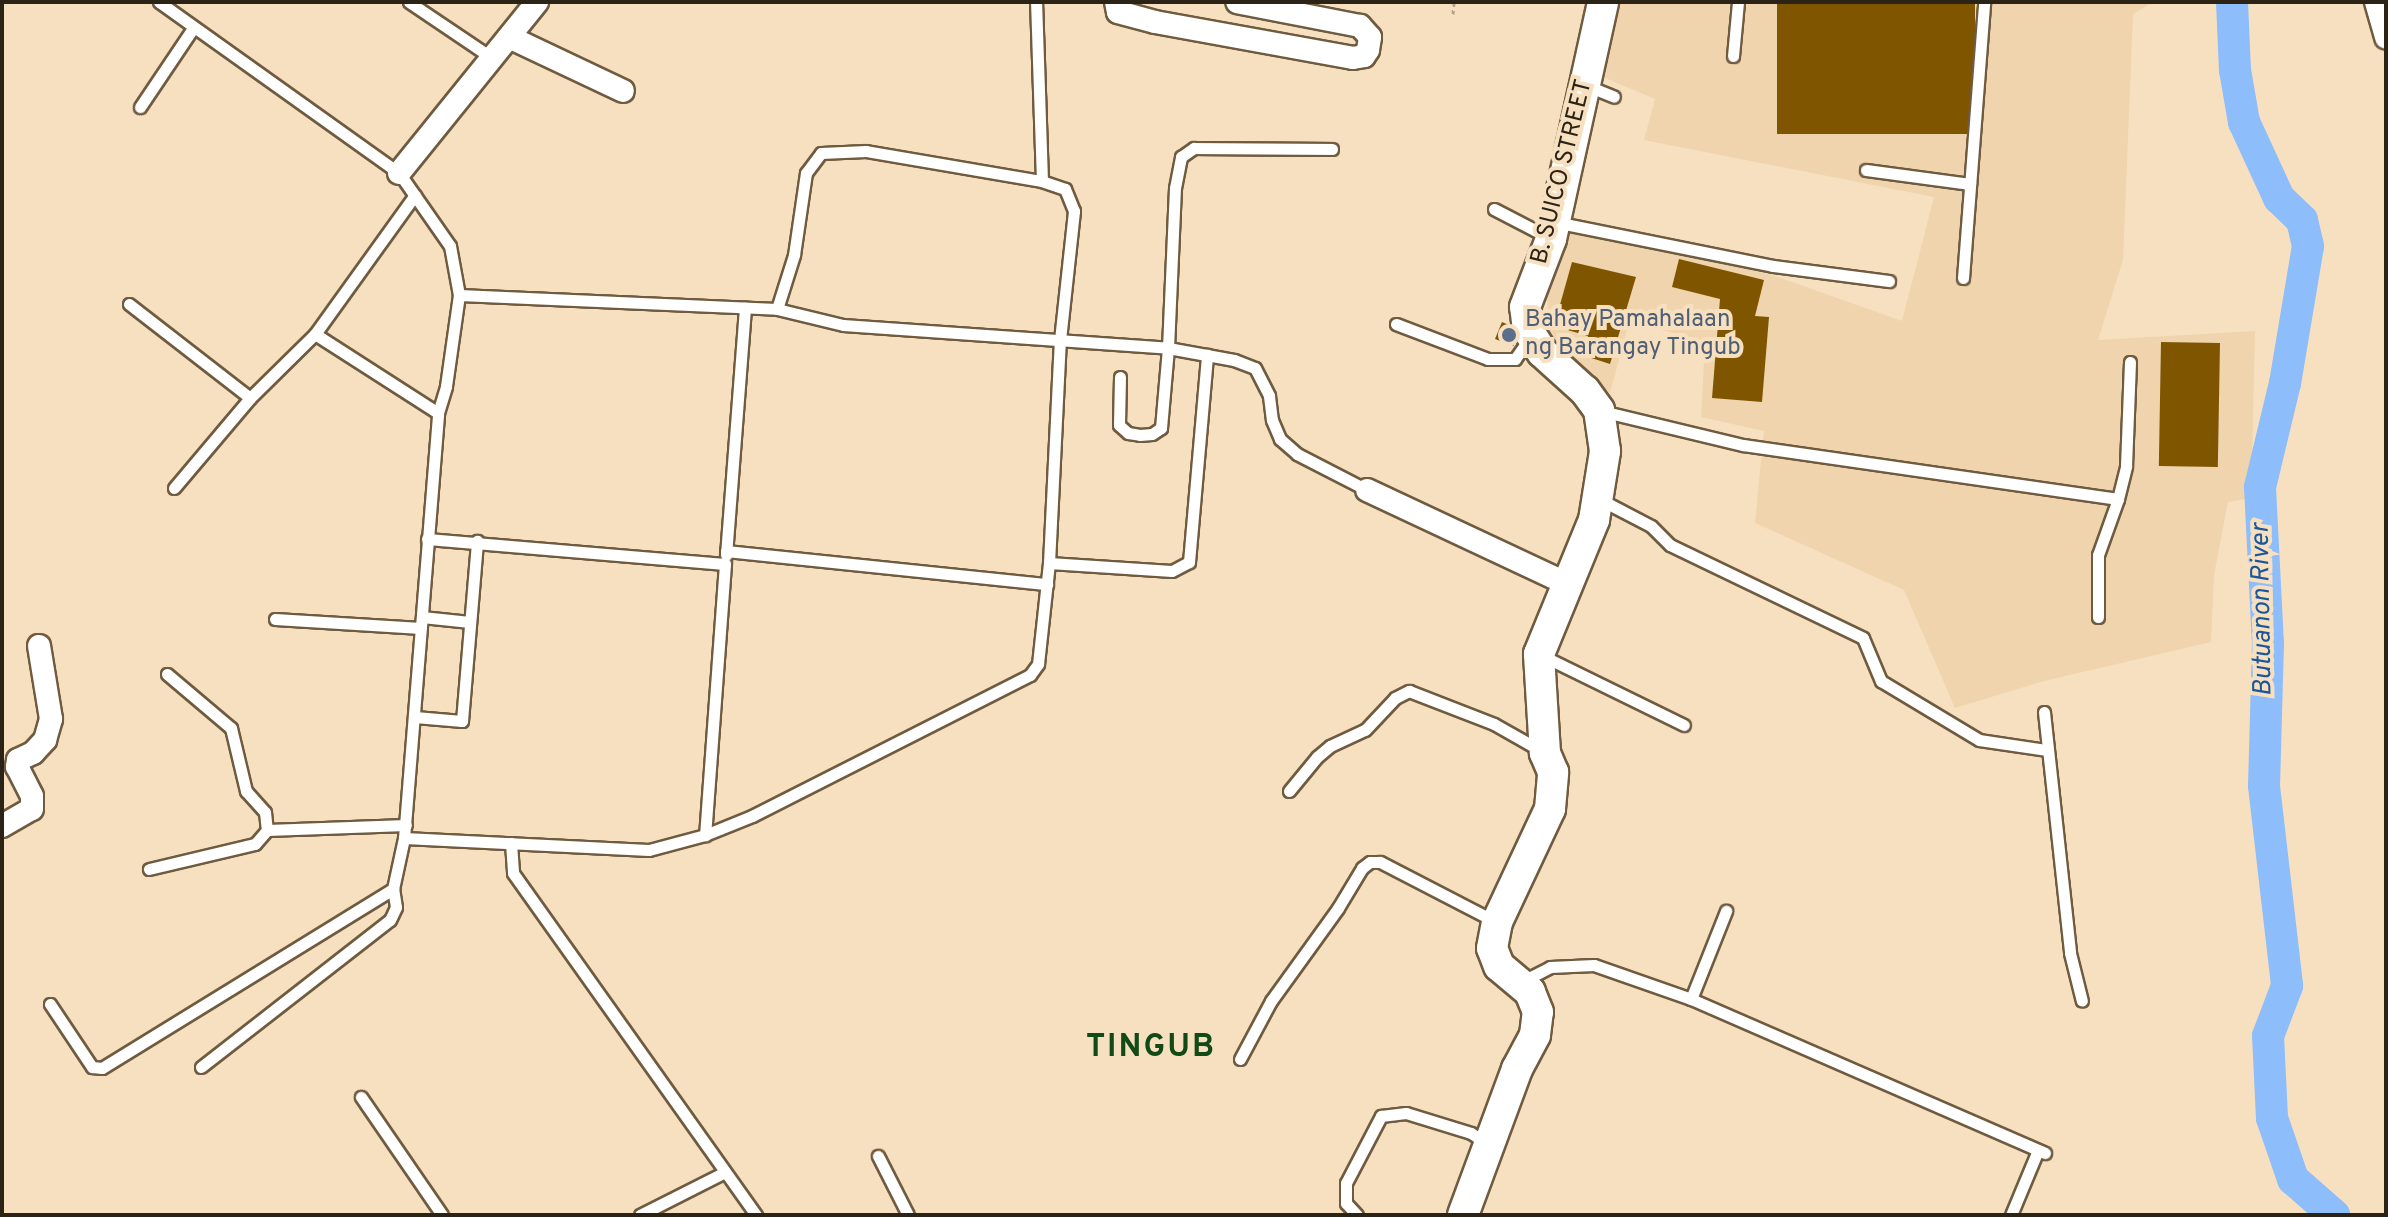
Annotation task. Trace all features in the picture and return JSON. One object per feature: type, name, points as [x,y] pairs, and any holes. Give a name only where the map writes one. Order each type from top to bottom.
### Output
[{"type":"street","points":[[399,173],[537,2]]},
{"type":"street","points":[[1116,2],[1118,12],[1155,22],[1353,58],[1364,56],[1368,50],[1370,37],[1360,26],[1306,9],[1237,2]]},
{"type":"street","name":"B. SUICO STREET","points":[[1531,335],[1525,307],[1553,230],[1603,2]]},
{"type":"street","points":[[2376,2],[2386,38]]},
{"type":"street","points":[[509,37],[623,91]]},
{"type":"street","points":[[1463,1215],[1517,1069],[1535,1035],[1538,1012],[1530,992],[1499,966],[1492,948],[1497,922],[1550,809],[1553,772],[1545,753],[1539,654],[1594,520],[1605,451],[1599,410],[1585,391],[1542,352],[1531,335]]},
{"type":"street","points":[[1367,490],[1568,584]]},
{"type":"street","points":[[2,826],[32,809],[32,796],[17,767],[18,760],[33,753],[45,740],[51,719],[39,646]]},
{"type":"lane","points":[[159,2],[399,173],[450,246],[459,295],[446,386],[438,413],[406,825],[393,889],[396,907],[390,920],[201,1067]]},
{"type":"lane","points":[[409,2],[492,58]]},
{"type":"lane","points":[[1036,2],[1042,181]]},
{"type":"lane","points":[[1733,56],[1738,2]]},
{"type":"lane","points":[[1963,278],[1984,2]]},
{"type":"lane","points":[[140,107],[193,28]]},
{"type":"lane","points":[[1584,84],[1614,97]]},
{"type":"lane","points":[[1120,377],[1119,425],[1128,433],[1152,434],[1161,428],[1175,188],[1181,157],[1194,148],[1332,149]]},
{"type":"lane","points":[[404,838],[649,850],[705,835],[752,816],[1030,675],[1038,664],[1049,563],[1060,340],[1074,211],[1065,189],[1042,181],[866,151],[821,153],[806,173],[794,255],[777,309]]},
{"type":"lane","points":[[1866,170],[1970,184]]},
{"type":"lane","points":[[174,488],[250,398],[315,334],[415,195]]},
{"type":"lane","points":[[1494,209],[1553,230],[1773,266],[1889,281]]},
{"type":"lane","points":[[459,295],[777,309],[843,325],[1168,348],[1207,355],[1255,368],[1269,396],[1272,420],[1280,439],[1297,454],[1367,490]]},
{"type":"lane","points":[[129,304],[250,398]]},
{"type":"lane","points":[[705,835],[745,308]]},
{"type":"lane","points":[[1396,324],[1488,359],[1515,359],[1531,335]]},
{"type":"lane","points":[[315,334],[438,413]]},
{"type":"lane","points":[[1049,563],[1155,571],[1186,566],[1207,355]]},
{"type":"lane","points":[[2098,617],[2098,555],[2126,466],[2130,362]]},
{"type":"lane","points":[[1599,410],[1743,445],[2118,499]]},
{"type":"lane","points":[[1598,497],[1651,526],[1670,545],[1863,638],[1881,681],[1979,740],[2047,750]]},
{"type":"lane","points":[[427,539],[725,564]]},
{"type":"lane","points":[[415,717],[462,721],[477,541]]},
{"type":"lane","points":[[726,551],[1047,584]]},
{"type":"lane","points":[[275,619],[470,622]]},
{"type":"lane","points":[[1539,654],[1684,725]]},
{"type":"lane","points":[[149,869],[255,844],[267,830],[265,812],[246,791],[231,728],[167,674]]},
{"type":"lane","points":[[1289,791],[1330,746],[1365,730],[1395,698],[1409,691],[1494,724],[1545,753]]},
{"type":"lane","points":[[2044,712],[2073,973],[2082,1001]]},
{"type":"lane","points":[[267,830],[406,825]]},
{"type":"lane","points":[[511,843],[513,873],[756,1215]]},
{"type":"lane","points":[[1240,1059],[1271,1001],[1338,908],[1362,868],[1370,862],[1380,862],[1497,922]]},
{"type":"lane","points":[[50,1004],[92,1067],[102,1068],[393,889]]},
{"type":"lane","points":[[1691,999],[1726,911]]},
{"type":"lane","points":[[1521,982],[1550,967],[1594,965],[1691,999],[2041,1151],[2011,1215]]},
{"type":"lane","points":[[361,1097],[442,1215]]},
{"type":"lane","points":[[1357,1215],[1346,1203],[1346,1183],[1381,1116],[1406,1113],[1471,1133],[1489,1144]]},
{"type":"lane","points":[[878,1156],[908,1215]]},
{"type":"lane","points":[[640,1215],[725,1172]]},
{"type":"path","points":[[1453,14],[1454,2]]},
{"type":"shaded area","points":[[1613,2],[2153,2],[2133,14],[2123,260],[2098,340],[2255,331],[2251,498],[2228,502],[2214,575],[2211,642],[2044,681],[1955,708],[1904,590],[1755,523],[1764,431],[1701,417],[1705,341],[1629,322],[1610,393],[1549,342],[1547,291],[1574,224],[1778,277],[1902,321],[1934,197],[1644,140],[1655,99],[1598,75]]},
{"type":"building","points":[[1777,2],[1975,2],[1975,134],[1777,134]]},
{"type":"building","points":[[1679,259],[1764,280],[1755,316],[1769,317],[1762,402],[1712,398],[1720,299],[1672,287]]},
{"type":"building","points":[[1572,262],[1636,277],[1610,364],[1582,355],[1588,336],[1554,326]]},
{"type":"building","points":[[1502,322],[1509,325],[1514,346],[1495,339]]},
{"type":"building","points":[[2161,342],[2220,343],[2218,467],[2159,466]]},
{"type":"waterway","name":"Butuanon River","points":[[2232,2],[2235,70],[2244,122],[2279,198],[2302,220],[2308,246],[2285,383],[2260,487],[2268,643],[2264,786],[2287,986],[2268,1036],[2272,1118],[2293,1179],[2334,1215]]},
{"type":"place","name":"Bahay Pamahalaan ng Barangay Tingub","points":[[1509,335]]},
{"type":"district","name":"TINGUB","points":[[1151,1048]]}]
